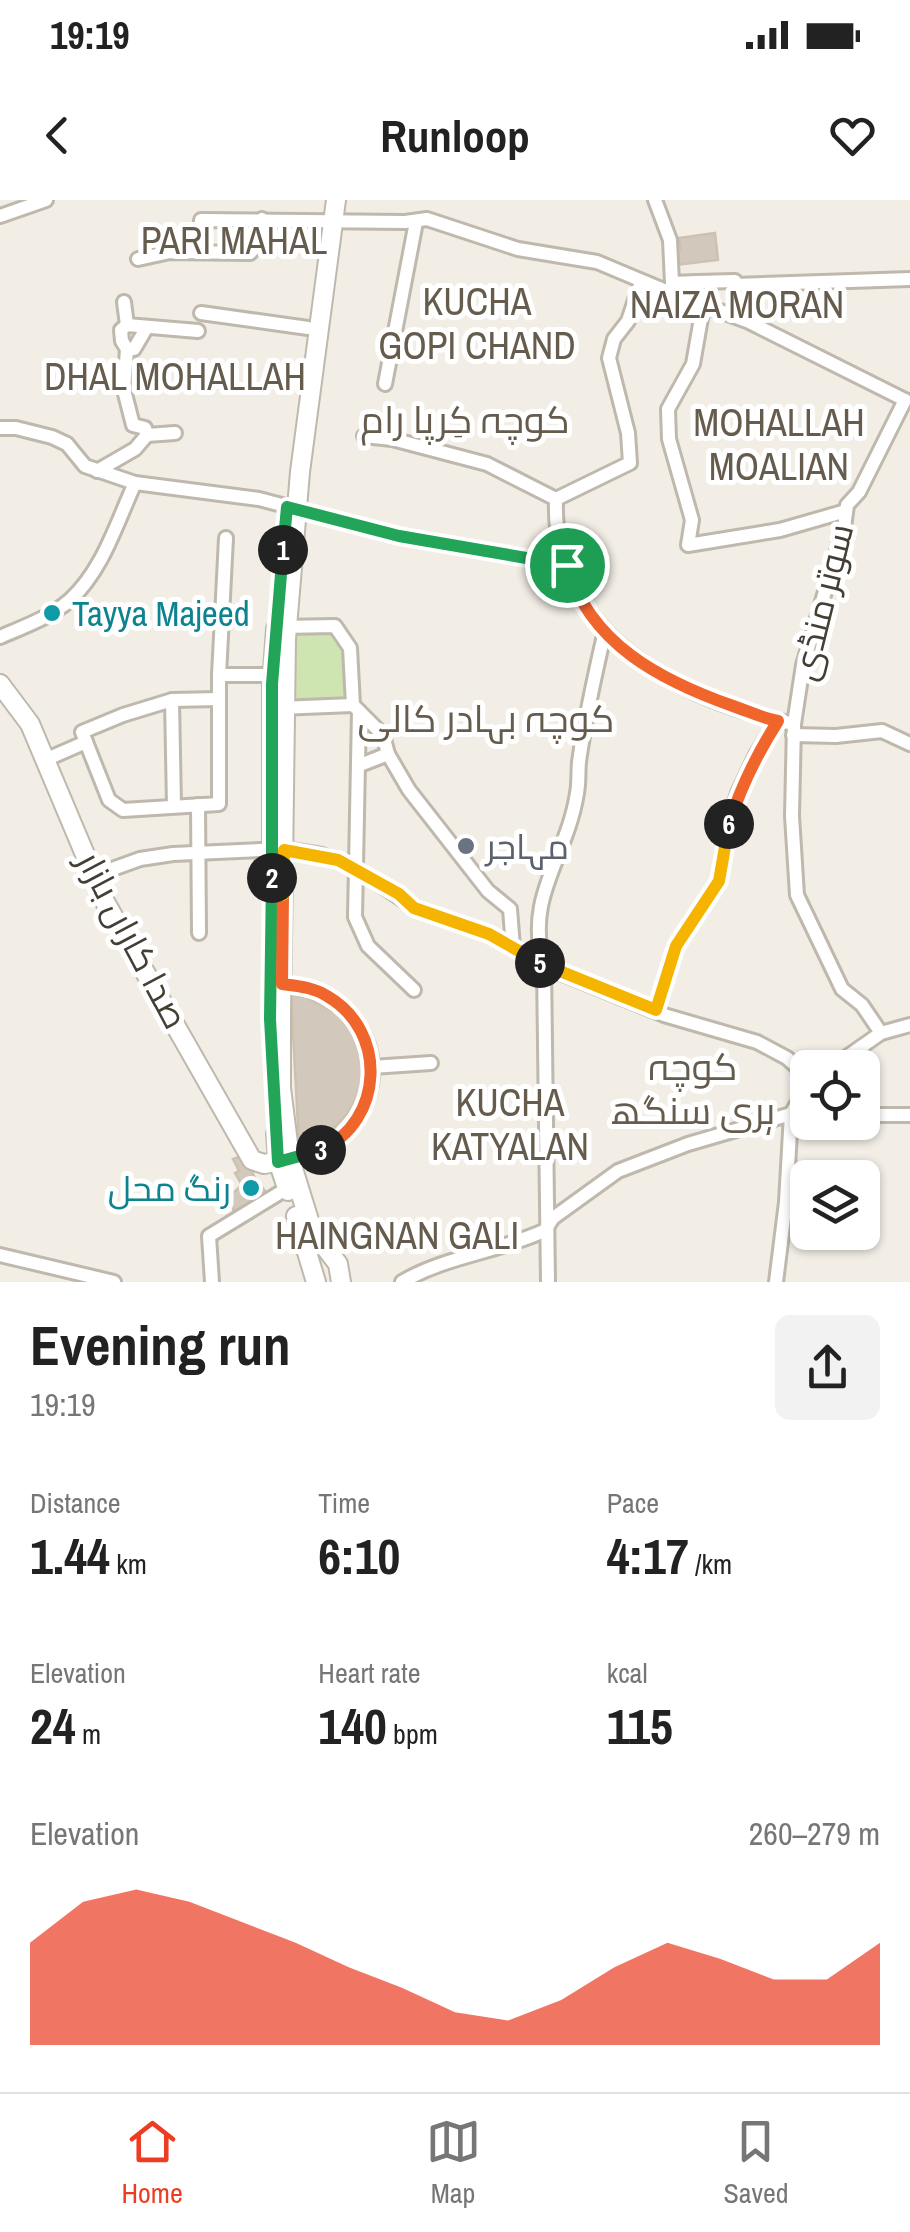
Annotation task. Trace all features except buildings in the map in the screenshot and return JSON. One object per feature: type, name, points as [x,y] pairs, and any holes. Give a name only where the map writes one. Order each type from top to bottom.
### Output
[{"type":"street","points":[[0,216],[46,200]]},
{"type":"street","points":[[292,508],[327,221],[324,200]]},
{"type":"street","points":[[284,1161],[278,850],[282,626],[308,328],[327,221],[336,200]]},
{"type":"street","points":[[654,200],[670,240],[672,288]]},
{"type":"street","points":[[138,259],[170,252],[250,253],[260,242],[262,219]]},
{"type":"street","points":[[199,252],[201,220],[427,219],[518,248],[597,262],[641,282],[672,288],[701,306],[747,321],[908,399]]},
{"type":"street","points":[[385,384],[416,222]]},
{"type":"street","points":[[672,288],[697,282],[910,278]]},
{"type":"street","points":[[556,499],[630,463],[628,433],[609,358],[614,339],[628,321],[641,282]]},
{"type":"street","points":[[697,282],[701,306],[692,364],[668,409],[669,440],[692,520],[688,545],[780,530],[846,511]]},
{"type":"street","points":[[124,302],[126,326]]},
{"type":"street","points":[[201,313],[308,328]]},
{"type":"street","points":[[98,471],[136,449],[146,435],[145,428],[133,426],[126,399],[127,349],[121,330],[126,326],[198,331]]},
{"type":"street","points":[[127,349],[134,348],[147,327]]},
{"type":"street","name":"سوتر منڈی","points":[[881,1033],[862,1005],[842,988],[800,906],[792,816],[793,730],[803,665],[846,511],[908,399]]},
{"type":"street","points":[[0,428],[52,437],[67,444],[85,466],[135,483],[248,498],[399,536],[567,565]]},
{"type":"street","points":[[146,435],[175,434]]},
{"type":"street","points":[[364,436],[392,439],[487,464],[556,499]]},
{"type":"street","points":[[0,636],[71,599],[98,564],[135,483]]},
{"type":"street","points":[[556,499],[558,534],[579,598],[632,657],[670,682],[793,730],[836,736],[882,730],[910,744]]},
{"type":"street","points":[[219,699],[172,700],[82,732],[110,800],[123,810],[220,804],[219,676],[226,538]]},
{"type":"street","points":[[279,708],[272,675],[282,626]]},
{"type":"street","points":[[282,626],[334,626],[350,648],[360,765],[355,917],[368,946],[414,990]]},
{"type":"street","points":[[548,1282],[544,966],[536,932],[540,905],[578,793],[578,766],[605,631]]},
{"type":"street","points":[[219,676],[272,675]]},
{"type":"street","name":"صدا کاراں بازار","points":[[0,684],[30,724],[47,759],[105,902],[252,1160],[264,1164],[284,1161]]},
{"type":"street","points":[[172,700],[174,806]]},
{"type":"street","points":[[279,708],[356,708],[383,736],[388,754],[409,790],[488,890],[510,910],[513,947]]},
{"type":"street","points":[[656,1010],[676,946],[719,881],[738,793],[778,721]]},
{"type":"street","points":[[47,759],[86,742]]},
{"type":"street","points":[[360,765],[388,754]]},
{"type":"street","points":[[198,805],[199,934]]},
{"type":"street","points":[[278,850],[270,1019],[284,1161],[316,1282]]},
{"type":"street","points":[[96,875],[140,859],[200,853],[278,850],[322,855],[354,868],[414,908],[489,934],[544,966],[656,1010],[757,1042],[790,1060]]},
{"type":"street","points":[[282,984],[315,990],[344,1008],[368,1045],[372,1068],[367,1100],[350,1130],[333,1145],[312,1155],[284,1161]]},
{"type":"street","points":[[857,1050],[881,1033],[910,1025]]},
{"type":"street","points":[[372,1068],[431,1063]]},
{"type":"street","points":[[880,1115],[910,1116]]},
{"type":"street","points":[[402,1282],[430,1266],[505,1247],[546,1230],[553,1218],[618,1171],[688,1144],[790,1116],[786,1202],[776,1282]]},
{"type":"street","points":[[212,1282],[209,1236],[292,1186]]},
{"type":"street","points":[[292,1186],[312,1230],[338,1264],[341,1282]]},
{"type":"street","points":[[0,1255],[114,1282]]},
{"type":"green space","points":[[330,625],[350,648],[353,705],[286,708],[288,626]]},
{"type":"place","name":"Tayya Majeed","points":[[52,613]]},
{"type":"place","name":"مہاجر","points":[[466,846]]},
{"type":"place","name":"رنگ محل","points":[[251,1188]]},
{"type":"district","name":"PARI MAHAL","points":[[234,240]]},
{"type":"district","name":"NAIZA MORAN","points":[[737,304]]},
{"type":"district","name":"KUCHA GOPI CHAND","points":[[477,323]]},
{"type":"district","name":"DHAL MOHALLAH","points":[[175,376]]},
{"type":"district","name":"کوچہ کِرپا رام","points":[[465,419]]},
{"type":"district","name":"MOHALLAH MOALIAN","points":[[779,444]]},
{"type":"district","name":"کوچہ بہادر کالی","points":[[486,718]]},
{"type":"district","name":"کوچہ ہری سنگھ","points":[[693,1088]]},
{"type":"district","name":"KUCHA KATYALAN","points":[[510,1124]]},
{"type":"district","name":"HAINGNAN GALI","points":[[397,1235]]},
{"type":"route","points":[[287,507],[399,536],[567,565],[579,598],[632,657],[670,682],[778,721],[738,793],[716,888],[676,946],[656,1010],[546,967],[489,934],[414,908],[399,894],[338,860],[284,850],[282,984],[326,994],[344,1008],[368,1045],[372,1068],[363,1111],[350,1130],[333,1145],[312,1155],[278,1162],[270,1019],[272,684],[287,507]]}]
